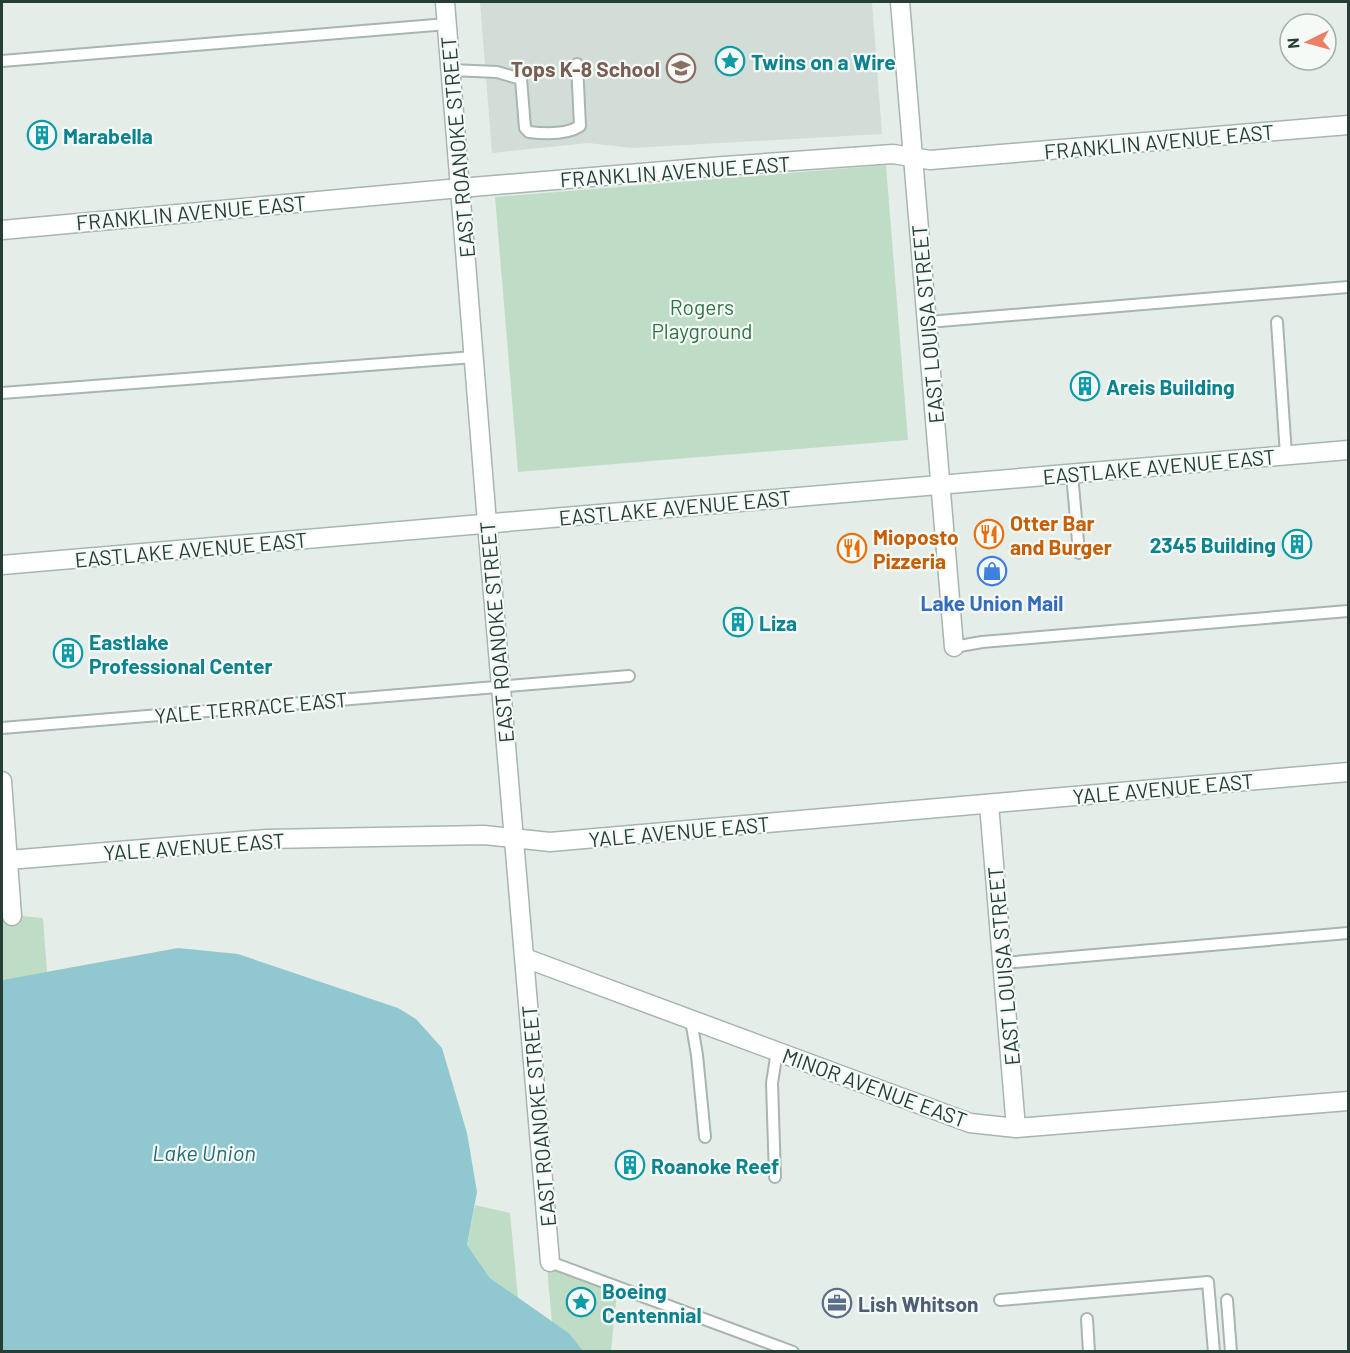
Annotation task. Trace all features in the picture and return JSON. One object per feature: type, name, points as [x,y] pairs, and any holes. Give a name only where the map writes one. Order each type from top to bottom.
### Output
[{"type":"street","name":"EAST ROANOKE STREET","points":[[445,2],[550,1262]]},
{"type":"street","name":"EAST LOUISA STREET","points":[[900,2],[954,646]]},
{"type":"street","name":"FRANKLIN AVENUE EAST","points":[[2,230],[460,188],[893,154],[930,160],[1348,125]]},
{"type":"street","name":"EASTLAKE AVENUE EAST","points":[[2,565],[1348,450]]},
{"type":"street","name":"YALE AVENUE EAST","points":[[8,860],[267,839],[484,835],[554,841],[1348,772]]},
{"type":"street","points":[[2,782],[12,916]]},
{"type":"street","name":"EAST LOUISA STREET","points":[[989,804],[1016,1128]]},
{"type":"street","name":"MINOR AVENUE EAST","points":[[525,958],[970,1123],[1016,1128],[1348,1101]]},
{"type":"lane","points":[[2,61],[447,24]]},
{"type":"lane","points":[[451,70],[496,72],[521,79],[525,128],[529,132],[538,134],[572,131],[580,126],[577,64]]},
{"type":"lane","points":[[928,322],[1348,287]]},
{"type":"lane","points":[[1277,322],[1286,455]]},
{"type":"lane","points":[[2,393],[474,357]]},
{"type":"lane","points":[[1072,474],[1078,554]]},
{"type":"lane","points":[[954,646],[1348,611]]},
{"type":"lane","name":"YALE TERRACE EAST","points":[[2,728],[629,675]]},
{"type":"lane","points":[[1003,963],[1348,933]]},
{"type":"lane","points":[[691,1020],[705,1137]]},
{"type":"lane","points":[[775,1177],[772,1083],[777,1051]]},
{"type":"lane","points":[[550,1262],[793,1352]]},
{"type":"lane","points":[[1000,1300],[1208,1282],[1214,1352]]},
{"type":"lane","points":[[1227,1300],[1231,1352]]},
{"type":"lane","points":[[1087,1318],[1089,1352]]},
{"type":"shaded area","name":"Tops K-8 School","points":[[480,2],[872,2],[882,134],[632,148],[588,143],[492,153]]},
{"type":"green space","name":"Rogers Playground","points":[[886,165],[908,440],[518,472],[495,197]]},
{"type":"green space","points":[[2,914],[43,918],[47,972],[2,980]]},
{"type":"green space","points":[[475,1205],[510,1213],[518,1298],[490,1278],[467,1245]]},
{"type":"green space","points":[[547,1268],[617,1292],[611,1351],[583,1351],[570,1334],[552,1322]]},
{"type":"water","name":"Lake Union","points":[[178,948],[238,954],[398,1008],[416,1019],[442,1048],[467,1133],[477,1192],[467,1245],[490,1278],[570,1334],[583,1351],[2,1351],[2,980]]},
{"type":"place","name":"Twins on a Wire","points":[[730,61]]},
{"type":"place","name":"Tops K-8 School","points":[[681,68]]},
{"type":"place","name":"Marabella","points":[[42,135]]},
{"type":"place","name":"Areis Building","points":[[1085,386]]},
{"type":"place","name":"Otter Bar and Burger","points":[[989,534]]},
{"type":"place","name":"2345 Building","points":[[1297,544]]},
{"type":"place","name":"Mioposto Pizzeria","points":[[852,548]]},
{"type":"place","name":"Lake Union Mail","points":[[992,571]]},
{"type":"place","name":"Liza","points":[[738,622]]},
{"type":"place","name":"Eastlake Professional Center","points":[[68,653]]},
{"type":"place","name":"Roanoke Reef","points":[[630,1165]]},
{"type":"place","name":"Boeing Centennial","points":[[581,1302]]},
{"type":"place","name":"Lish Whitson","points":[[837,1303]]}]
